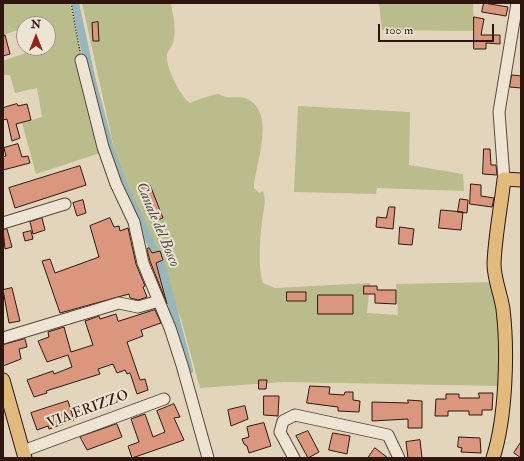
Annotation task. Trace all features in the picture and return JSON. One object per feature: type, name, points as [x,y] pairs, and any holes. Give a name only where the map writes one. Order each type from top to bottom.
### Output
[{"type":"main road","points":[[493,458],[500,429],[504,373],[503,310],[494,266],[504,179],[521,180]]},
{"type":"main road","name":"VIA ERIZZO","points":[[3,380],[24,454]]},
{"type":"street","points":[[504,179],[499,112],[517,3]]},
{"type":"street","points":[[82,60],[103,147],[116,184],[134,222],[143,263],[159,301],[182,365],[208,458]]},
{"type":"street","points":[[3,223],[65,204]]},
{"type":"street","points":[[3,338],[119,303],[138,307],[159,301]]},
{"type":"street","name":"VIA ERIZZO","points":[[24,454],[164,399]]},
{"type":"street","points":[[294,458],[280,432],[283,420],[295,415],[388,435],[399,458]]},
{"type":"path","points":[[71,3],[82,60]]},
{"type":"green space","points":[[3,3],[70,3],[103,152],[36,174],[22,123],[42,117],[37,88],[15,93],[10,75],[3,75],[3,61],[17,56],[56,56],[56,16],[16,16],[16,31],[3,35]]},
{"type":"green space","points":[[82,3],[171,3],[175,33],[167,54],[168,66],[178,88],[186,99],[190,103],[205,97],[219,94],[226,97],[245,98],[257,107],[261,117],[263,129],[254,188],[259,193],[263,191],[265,199],[261,228],[260,253],[260,270],[263,283],[275,288],[370,283],[367,313],[398,315],[396,284],[496,282],[501,318],[499,386],[284,382],[200,388],[181,319],[173,299],[157,271],[151,254],[143,220],[127,188],[116,157]]},
{"type":"green space","points":[[379,3],[473,3],[474,31],[382,30]]},
{"type":"green space","points":[[298,106],[410,112],[409,165],[463,174],[464,191],[377,188],[376,194],[294,192]]},
{"type":"building","points":[[484,3],[508,7],[506,16],[482,12]]},
{"type":"building","points":[[474,17],[484,19],[481,35],[500,35],[500,44],[486,43],[486,49],[474,49]]},
{"type":"building","points":[[98,22],[99,41],[93,41],[92,23]]},
{"type":"building","points":[[3,35],[5,35],[10,54],[3,56]]},
{"type":"building","points":[[512,75],[521,76],[521,88],[510,87]]},
{"type":"building","points":[[17,104],[18,106],[27,104],[31,120],[16,124],[20,138],[12,141],[7,119],[3,120],[3,108]]},
{"type":"building","points":[[18,144],[22,157],[28,156],[30,163],[3,170],[3,157],[6,156],[4,148]]},
{"type":"building","points":[[484,149],[490,149],[491,165],[496,165],[497,175],[483,174]]},
{"type":"building","points":[[80,166],[86,185],[15,208],[9,188]]},
{"type":"building","points":[[471,184],[481,185],[481,196],[494,198],[492,207],[470,204]]},
{"type":"building","points":[[150,185],[163,218],[154,221],[145,194],[142,195],[140,189]]},
{"type":"building","points":[[460,199],[468,200],[467,213],[458,212]]},
{"type":"building","points":[[83,200],[86,213],[77,216],[73,203]]},
{"type":"building","points":[[389,207],[395,207],[393,229],[376,227],[377,217],[386,218]]},
{"type":"building","points":[[441,210],[463,212],[461,230],[439,228]]},
{"type":"building","points":[[42,218],[45,230],[33,234],[30,222]]},
{"type":"building","points":[[110,218],[114,227],[119,226],[120,231],[128,228],[136,264],[145,286],[143,287],[147,297],[138,300],[130,298],[129,294],[60,313],[42,261],[50,259],[55,273],[99,257],[90,226]]},
{"type":"building","points":[[400,227],[414,229],[412,245],[399,244]]},
{"type":"building","points":[[7,229],[12,247],[5,249],[3,230]]},
{"type":"building","points":[[31,231],[33,239],[25,241],[23,233]]},
{"type":"building","points":[[149,248],[152,253],[160,251],[163,260],[156,263],[167,304],[150,261],[147,249]]},
{"type":"building","points":[[364,286],[377,286],[377,290],[396,290],[396,304],[375,303],[375,294],[364,294]]},
{"type":"building","points":[[12,288],[20,321],[9,323],[3,290]]},
{"type":"building","points":[[287,292],[306,292],[306,301],[287,301]]},
{"type":"building","points":[[318,295],[353,295],[353,314],[318,314]]},
{"type":"building","points":[[155,310],[161,323],[141,330],[143,336],[127,342],[140,380],[145,379],[148,390],[137,394],[130,373],[127,374],[125,370],[117,373],[113,364],[98,369],[100,374],[46,391],[47,393],[34,397],[27,380],[53,371],[54,374],[72,367],[68,355],[47,362],[38,341],[49,337],[48,332],[64,327],[71,352],[93,345],[85,321],[99,316],[100,319],[116,314],[118,321]]},
{"type":"building","points":[[25,339],[27,347],[19,349],[21,359],[3,366],[3,345]]},
{"type":"building","points":[[259,380],[267,380],[266,389],[259,389]]},
{"type":"building","points":[[310,386],[330,387],[329,394],[344,395],[345,392],[353,392],[353,400],[360,401],[359,412],[338,411],[338,407],[307,403]]},
{"type":"building","points":[[479,393],[493,393],[492,410],[482,410],[482,415],[469,415],[469,411],[448,411],[448,416],[435,416],[436,399],[446,399],[446,394],[459,394],[459,398],[479,398]]},
{"type":"building","points":[[264,396],[279,396],[278,416],[264,415]]},
{"type":"building","points":[[408,400],[422,401],[422,428],[408,428],[408,419],[372,421],[372,402],[408,403]]},
{"type":"building","points":[[68,401],[74,420],[49,429],[48,426],[37,430],[31,413]]},
{"type":"building","points":[[174,404],[180,417],[174,418],[184,440],[132,458],[128,446],[139,442],[131,419],[145,414],[153,437],[165,432],[157,411]]},
{"type":"building","points":[[245,406],[248,419],[231,426],[228,410]]},
{"type":"building","points":[[264,423],[271,446],[249,453],[247,446],[244,444],[242,439],[249,437],[247,427]]},
{"type":"building","points":[[117,424],[122,437],[87,450],[80,437]]},
{"type":"building","points":[[308,431],[319,452],[308,458],[296,436]]},
{"type":"building","points":[[333,433],[350,436],[347,454],[329,450]]},
{"type":"building","points":[[459,437],[480,438],[481,453],[461,452],[462,448],[458,447]]},
{"type":"building","points":[[420,440],[422,458],[408,458],[406,442]]},
{"type":"building","points":[[521,442],[521,458],[514,453]]},
{"type":"building","points":[[375,448],[388,458],[368,458]]},
{"type":"waterway","name":"Canale del Bosco","points":[[75,3],[92,81],[110,149],[123,184],[162,267],[189,370]]}]
